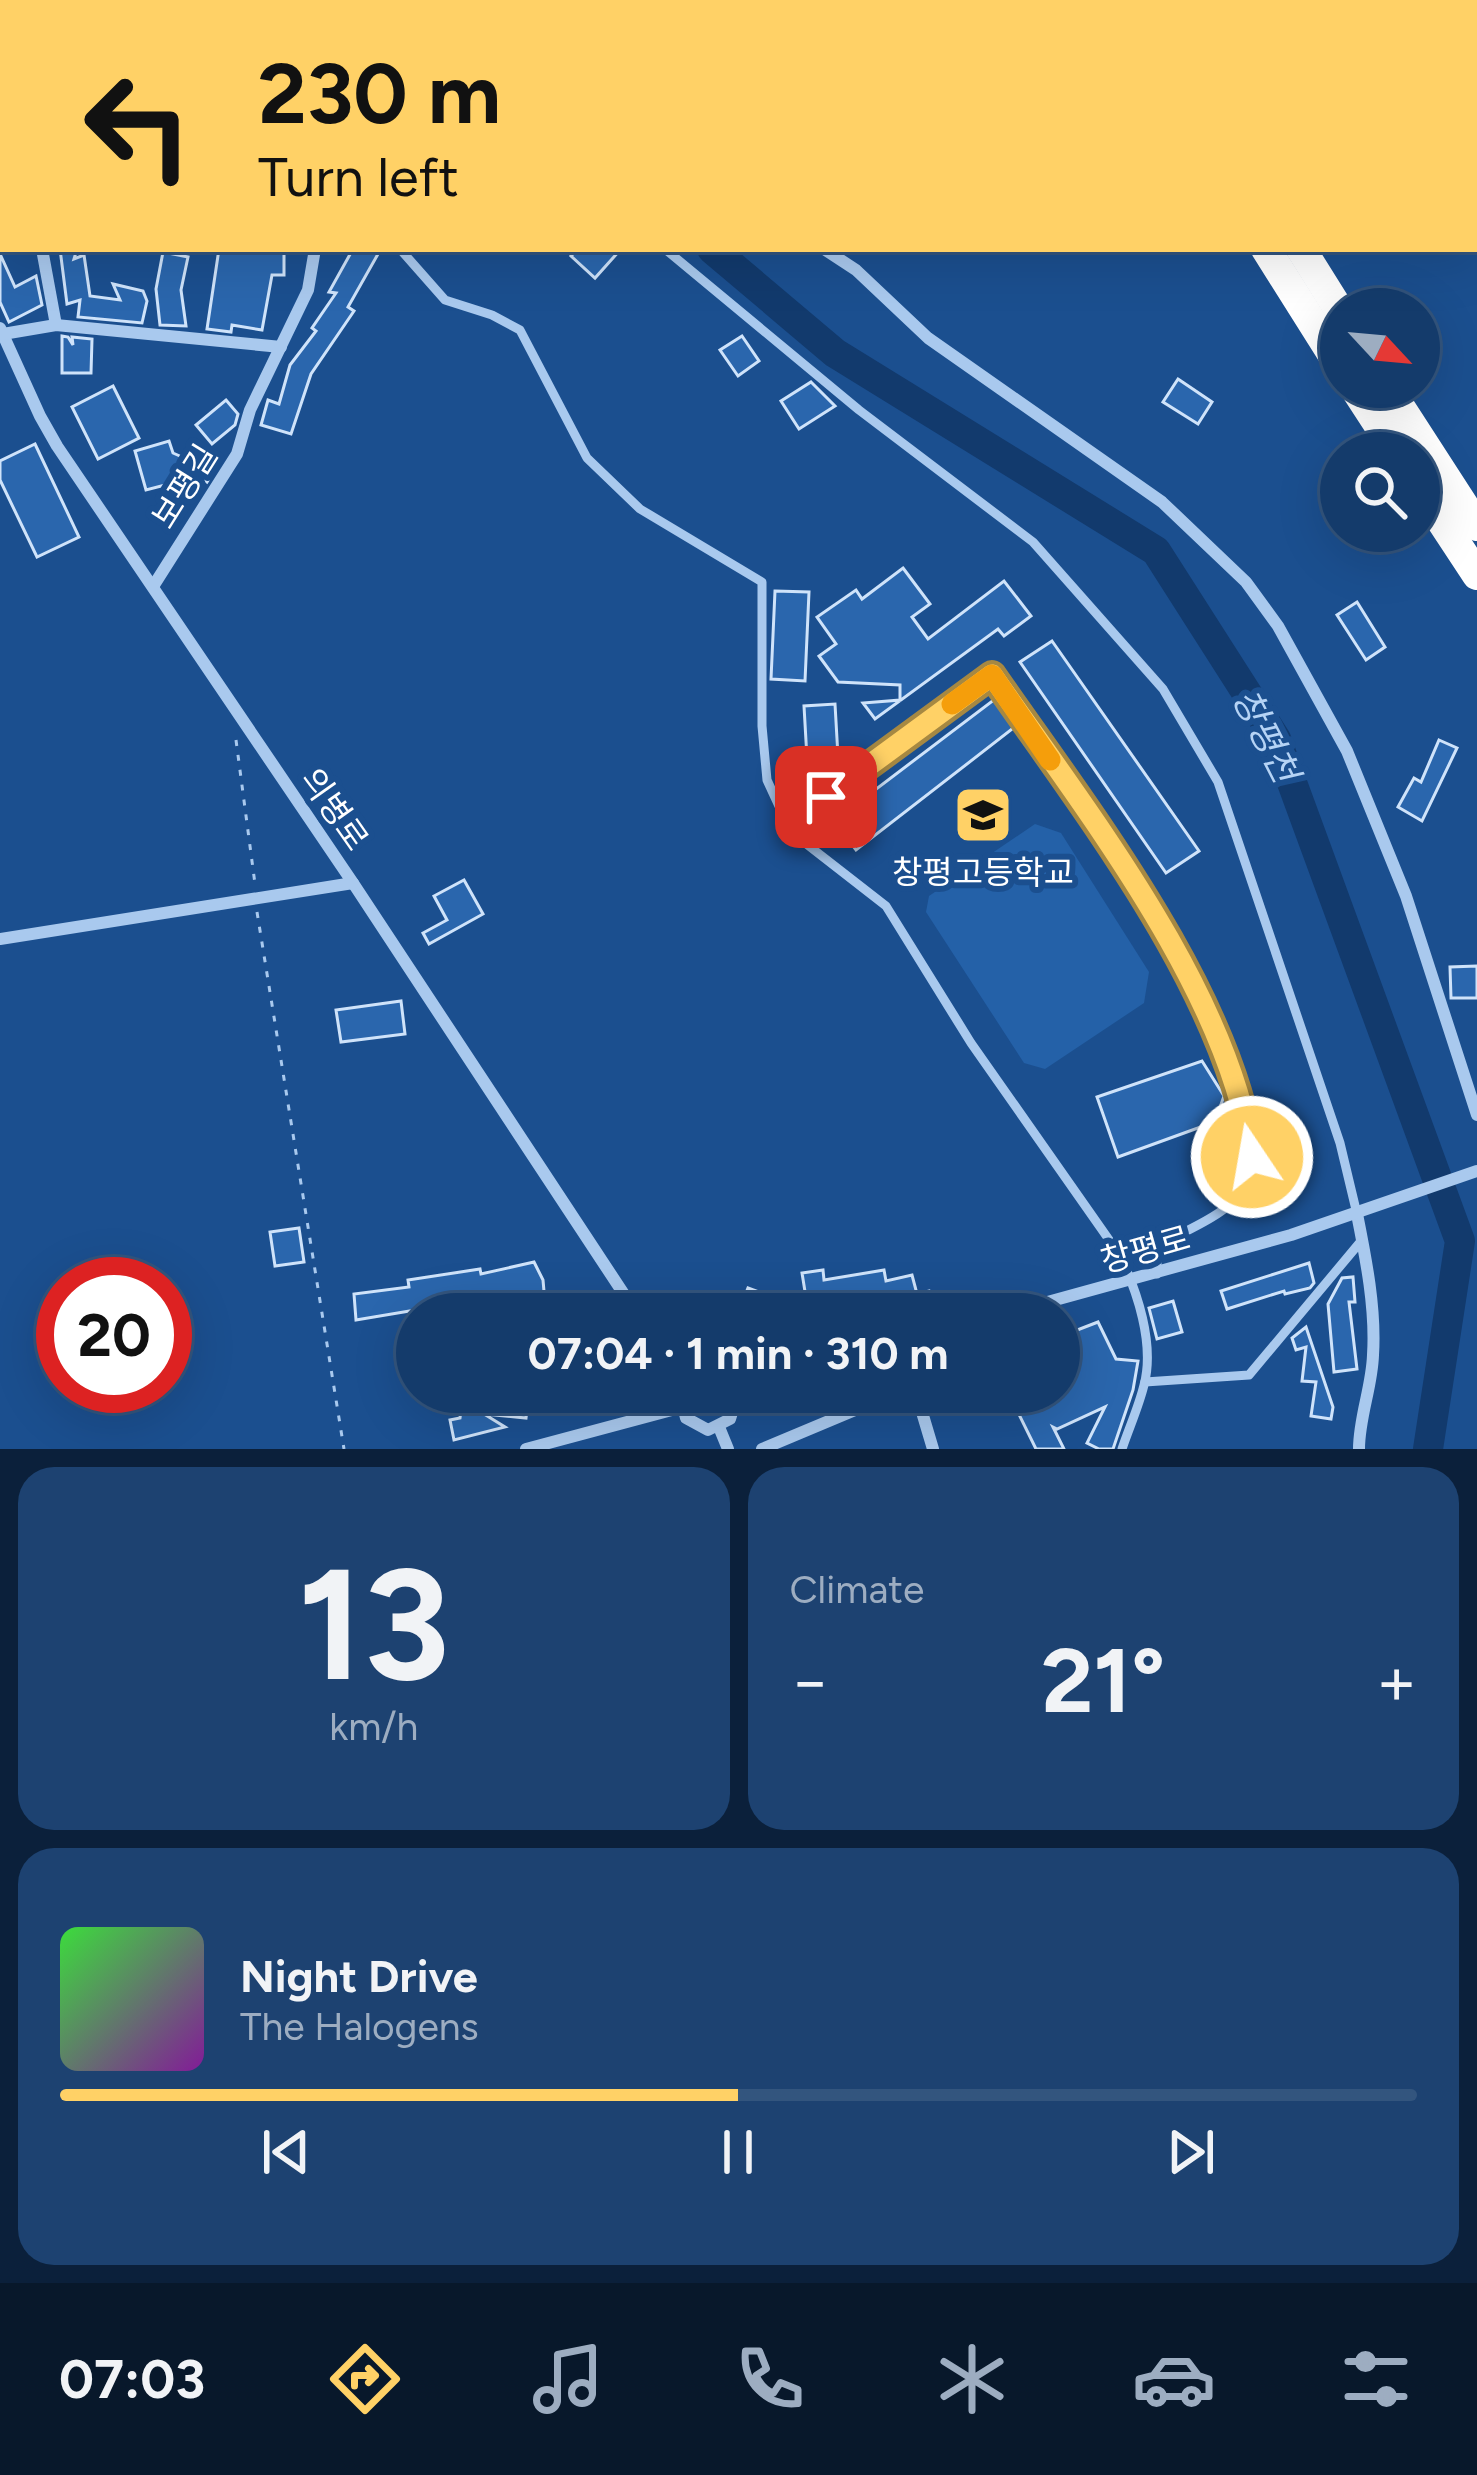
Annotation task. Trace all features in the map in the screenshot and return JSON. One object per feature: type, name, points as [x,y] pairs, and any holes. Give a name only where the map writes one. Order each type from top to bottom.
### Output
[{"type":"highway","points":[[1268,252],[1320,335]]},
{"type":"highway","points":[[1303,252],[1325,288]]},
{"type":"highway","points":[[1401,408],[1477,526]]},
{"type":"highway","points":[[1440,519],[1477,575]]},
{"type":"street","points":[[43,252],[56,325]]},
{"type":"street","name":"보평길","points":[[154,585],[238,454],[250,410],[308,290],[314,252]]},
{"type":"street","points":[[829,252],[856,270],[928,338],[1162,502],[1246,582],[1278,626],[1347,752],[1406,896],[1477,1115]]},
{"type":"street","points":[[1,331],[56,325],[281,347]]},
{"type":"street","name":"의병로","points":[[1,331],[57,446],[623,1293]]},
{"type":"street","points":[[0,939],[353,883]]},
{"type":"street","name":"창평로","points":[[1080,1294],[1363,1211],[1477,1171]]},
{"type":"street","points":[[1359,1449],[1373,1357],[1363,1211]]},
{"type":"street","points":[[526,1449],[640,1413]]},
{"type":"street","points":[[685,1413],[699,1428],[719,1427],[732,1413]]},
{"type":"street","points":[[762,1449],[848,1413]]},
{"type":"street","points":[[922,1413],[933,1449]]},
{"type":"street","points":[[719,1427],[728,1449]]},
{"type":"lane","points":[[403,252],[445,299],[492,315],[520,331],[587,458],[640,509],[762,582],[766,780],[791,832],[886,906],[970,1043],[1119,1254],[1132,1281],[1148,1353],[1145,1382],[1122,1449]]},
{"type":"lane","points":[[668,252],[859,410],[1033,542],[1163,689],[1219,782],[1363,1211]]},
{"type":"lane","points":[[826,797],[992,675],[1143,893],[1217,1038],[1246,1117],[1252,1157],[1249,1178],[1237,1198],[1215,1216],[1157,1247],[1157,1274]]},
{"type":"lane","points":[[1145,1382],[1249,1375],[1362,1240]]},
{"type":"path","points":[[245,726],[237,733],[236,748],[254,854],[255,900],[344,1449]]},
{"type":"shaded area","points":[[1035,824],[1061,833],[1149,972],[1144,1003],[1045,1069],[1024,1063],[926,912],[929,896]]},
{"type":"building","points":[[60,252],[76,252],[74,259],[84,255],[90,296],[120,300],[113,284],[143,291],[147,301],[142,323],[78,317],[80,300],[67,304]]},
{"type":"building","points":[[163,252],[188,257],[181,290],[186,326],[160,325],[156,289]]},
{"type":"building","points":[[219,252],[284,252],[284,275],[272,275],[262,330],[232,325],[231,332],[207,329]]},
{"type":"building","points":[[351,252],[378,254],[348,307],[354,311],[311,374],[291,434],[261,425],[268,400],[279,404],[290,365],[316,331],[312,328],[336,293],[329,292]]},
{"type":"building","points":[[575,252],[618,252],[595,278],[571,256]]},
{"type":"building","points":[[0,254],[15,287],[36,276],[42,305],[9,322],[0,302]]},
{"type":"building","points":[[62,336],[73,345],[72,337],[92,339],[91,373],[62,373]]},
{"type":"building","points":[[742,336],[759,361],[738,376],[720,350]]},
{"type":"building","points":[[1178,379],[1212,402],[1198,424],[1163,402]]},
{"type":"building","points":[[811,382],[835,406],[799,429],[781,401]]},
{"type":"building","points":[[113,386],[139,438],[98,459],[72,407]]},
{"type":"building","points":[[226,400],[238,414],[235,425],[212,444],[196,425]]},
{"type":"building","points":[[169,441],[173,453],[198,464],[210,450],[221,460],[207,482],[200,476],[146,490],[135,451]]},
{"type":"building","points":[[35,444],[79,537],[37,557],[0,480],[0,461]]},
{"type":"building","points":[[903,568],[930,604],[912,617],[928,639],[1004,581],[1031,616],[1004,636],[998,629],[875,719],[863,703],[900,700],[900,685],[838,682],[819,656],[836,644],[817,617],[856,590],[862,599]]},
{"type":"building","points":[[775,591],[809,592],[805,681],[771,679]]},
{"type":"building","points":[[1357,602],[1385,647],[1366,660],[1337,615]]},
{"type":"building","name":"창평고등학교","points":[[1052,641],[1199,851],[1166,873],[1020,662]]},
{"type":"building","points":[[995,699],[1016,726],[856,850],[834,821]]},
{"type":"building","points":[[835,704],[839,774],[808,776],[804,706]]},
{"type":"building","points":[[1439,740],[1457,748],[1422,821],[1398,807],[1414,778],[1421,782]]},
{"type":"building","points":[[464,880],[483,914],[429,944],[423,933],[447,920],[434,896]]},
{"type":"building","points":[[1477,966],[1477,998],[1451,998],[1450,967]]},
{"type":"building","points":[[401,1001],[405,1034],[341,1042],[336,1010]]},
{"type":"building","points":[[1202,1061],[1224,1096],[1220,1120],[1118,1157],[1097,1097]]},
{"type":"building","points":[[299,1228],[304,1262],[275,1266],[270,1232]]},
{"type":"building","points":[[534,1262],[544,1293],[396,1293],[396,1313],[356,1320],[354,1294],[409,1287],[408,1280],[480,1269],[481,1274]]},
{"type":"building","points":[[1309,1263],[1314,1283],[1310,1288],[1227,1309],[1221,1291]]},
{"type":"building","points":[[823,1270],[824,1280],[884,1270],[886,1281],[912,1275],[917,1293],[805,1293],[802,1273]]},
{"type":"building","points":[[1353,1277],[1355,1302],[1349,1302],[1357,1369],[1334,1372],[1328,1304],[1342,1278]]},
{"type":"building","points":[[1173,1301],[1182,1332],[1157,1339],[1149,1308]]},
{"type":"building","points":[[1098,1322],[1116,1359],[1138,1361],[1113,1449],[1087,1443],[1105,1407],[1053,1427],[1064,1449],[1036,1449],[1018,1413],[1080,1413],[1080,1329]]},
{"type":"building","points":[[1306,1327],[1333,1407],[1331,1419],[1311,1416],[1316,1382],[1302,1381],[1306,1347],[1296,1350],[1292,1338]]},
{"type":"building","points":[[461,1413],[527,1413],[526,1418],[484,1414],[505,1427],[454,1440],[450,1420],[460,1418]]},
{"type":"waterway","name":"창평천","points":[[716,252],[835,353],[1156,551],[1276,739],[1460,1241],[1428,1449]]},
{"type":"slow traffic","points":[[952,704],[992,675],[1050,760]]},
{"type":"place","name":"창평고등학교","points":[[983,815]]},
{"type":"route","points":[[826,797],[992,675],[1143,893],[1217,1038],[1246,1117],[1252,1157]]}]
